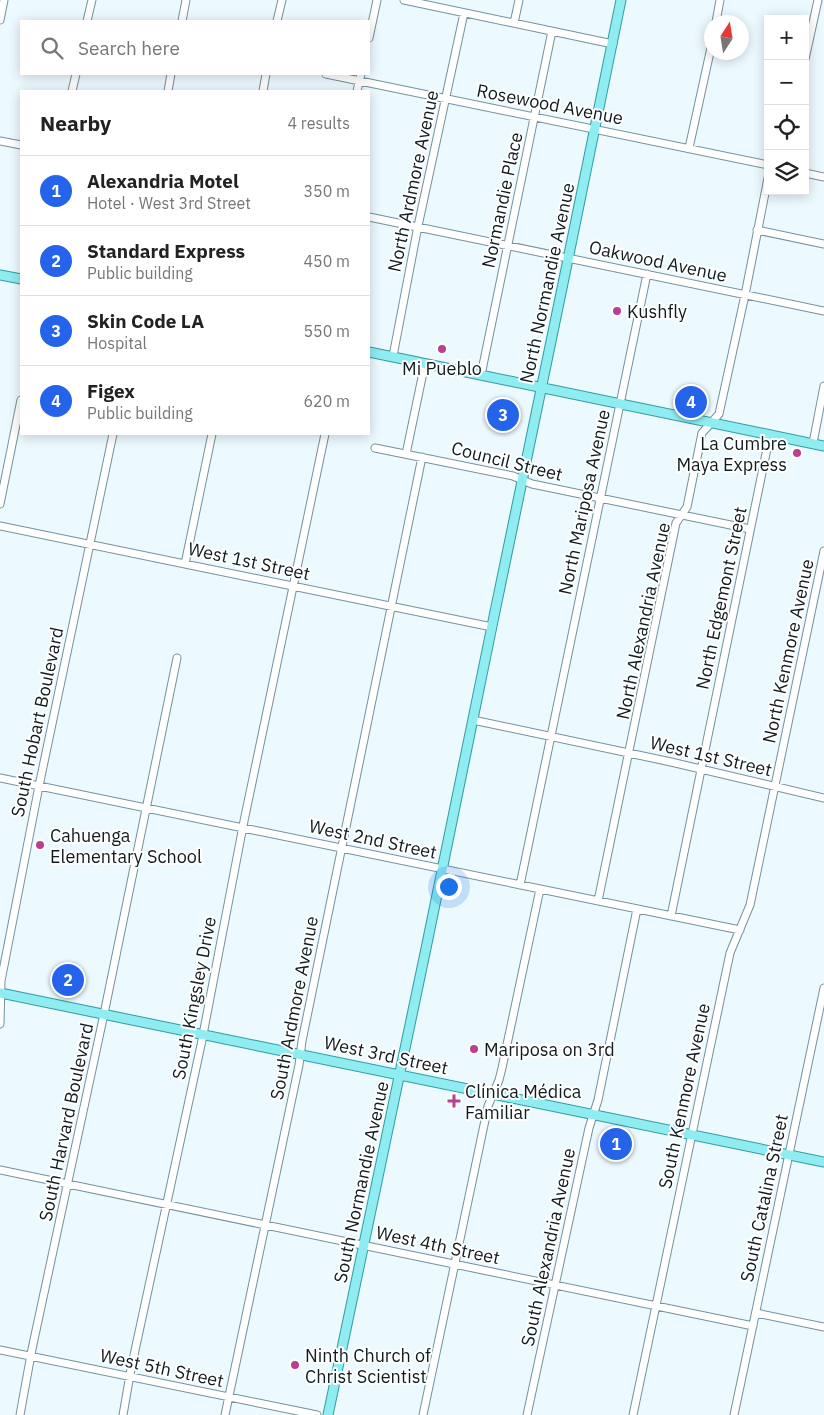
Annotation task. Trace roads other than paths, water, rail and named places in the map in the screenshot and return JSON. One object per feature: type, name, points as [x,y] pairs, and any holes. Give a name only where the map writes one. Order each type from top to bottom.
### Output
[{"type":"main road","name":"North Normandie Avenue","points":[[473,720],[621,0]]},
{"type":"main road","points":[[0,275],[20,279]]},
{"type":"main road","points":[[370,352],[824,446]]},
{"type":"main road","name":"South Normandie Avenue","points":[[328,1415],[350,1319],[473,720]]},
{"type":"main road","name":"West 3rd Street","points":[[0,993],[824,1162]]},
{"type":"street","points":[[0,20],[4,0]]},
{"type":"street","points":[[87,20],[92,0]]},
{"type":"street","points":[[182,20],[186,0]]},
{"type":"street","points":[[277,20],[282,0]]},
{"type":"street","points":[[370,33],[377,0]]},
{"type":"street","points":[[404,0],[612,44]]},
{"type":"street","points":[[514,23],[519,0]]},
{"type":"street","points":[[717,15],[720,0]]},
{"type":"street","points":[[809,41],[818,0]]},
{"type":"street","name":"North Ardmore Avenue","points":[[393,356],[418,226],[464,13]]},
{"type":"street","name":"Normandie Place","points":[[481,375],[552,32]]},
{"type":"street","points":[[689,148],[708,60]]},
{"type":"street","points":[[72,90],[76,75]]},
{"type":"street","points":[[168,90],[171,75]]},
{"type":"street","points":[[263,90],[266,75]]},
{"type":"street","name":"Rosewood Avenue","points":[[338,75],[361,77],[446,98],[764,164]]},
{"type":"street","points":[[357,90],[361,77]]},
{"type":"street","points":[[0,141],[20,145]]},
{"type":"street","points":[[809,174],[824,177]]},
{"type":"street","name":"North Alexandria Avenue","points":[[598,901],[676,523],[687,507],[702,433],[719,414],[764,195]]},
{"type":"street","name":"Oakwood Avenue","points":[[370,217],[824,311]]},
{"type":"street","points":[[757,230],[824,244]]},
{"type":"street","name":"North Mariposa Avenue","points":[[520,885],[647,274]]},
{"type":"street","points":[[406,454],[425,363]]},
{"type":"street","points":[[813,443],[824,386]]},
{"type":"street","points":[[0,504],[20,405]]},
{"type":"street","name":"North Edgemont Street","points":[[671,916],[770,434]]},
{"type":"street","name":"South Hobart Boulevard","points":[[0,1024],[1,981],[39,786],[113,435]]},
{"type":"street","points":[[185,564],[212,435]]},
{"type":"street","name":"South Kingsley Drive","points":[[123,1415],[168,1204],[243,828],[325,435]]},
{"type":"street","name":"Council Street","points":[[374,448],[513,476],[532,484],[750,529]]},
{"type":"street","points":[[391,606],[422,457]]},
{"type":"street","name":"West 1st Street","points":[[0,526],[492,627]]},
{"type":"street","name":"North Kenmore Avenue","points":[[774,787],[824,551]]},
{"type":"street","name":"South Ardmore Avenue","points":[[225,1415],[343,848],[391,606]]},
{"type":"street","name":"South Harvard Boulevard","points":[[20,1415],[177,658]]},
{"type":"street","name":"West 1st Street","points":[[473,720],[629,752],[824,798]]},
{"type":"street","name":"West 2nd Street","points":[[0,778],[740,930]]},
{"type":"street","name":"South Kenmore Avenue","points":[[633,1415],[730,953],[750,905],[774,787]]},
{"type":"street","points":[[423,1415],[488,1106],[502,1068],[540,889]]},
{"type":"street","name":"South Alexandria Avenue","points":[[527,1415],[589,1128],[598,1100],[637,909]]},
{"type":"street","name":"South Catalina Street","points":[[734,1415],[824,988]]},
{"type":"street","name":"West 4th Street","points":[[0,1170],[753,1326]]},
{"type":"street","points":[[756,1313],[824,1327]]},
{"type":"street","name":"West 5th Street","points":[[0,1350],[317,1415]]},
{"type":"place","name":"Kushfly","points":[[617,311]]},
{"type":"place","name":"Mi Pueblo","points":[[442,349]]},
{"type":"place","name":"Figex","points":[[691,402]]},
{"type":"place","name":"Skin Code LA","points":[[503,415]]},
{"type":"place","name":"La Cumbre Maya Express","points":[[797,453]]},
{"type":"place","name":"Cahuenga Elementary School","points":[[40,845]]},
{"type":"place","name":"Standard Express","points":[[68,980]]},
{"type":"place","name":"Mariposa on 3rd","points":[[474,1049]]},
{"type":"place","name":"Clínica Médica Familiar","points":[[454,1101]]},
{"type":"place","name":"Alexandria Motel","points":[[616,1144]]},
{"type":"place","name":"Ninth Church of Christ Scientist","points":[[295,1365]]}]
